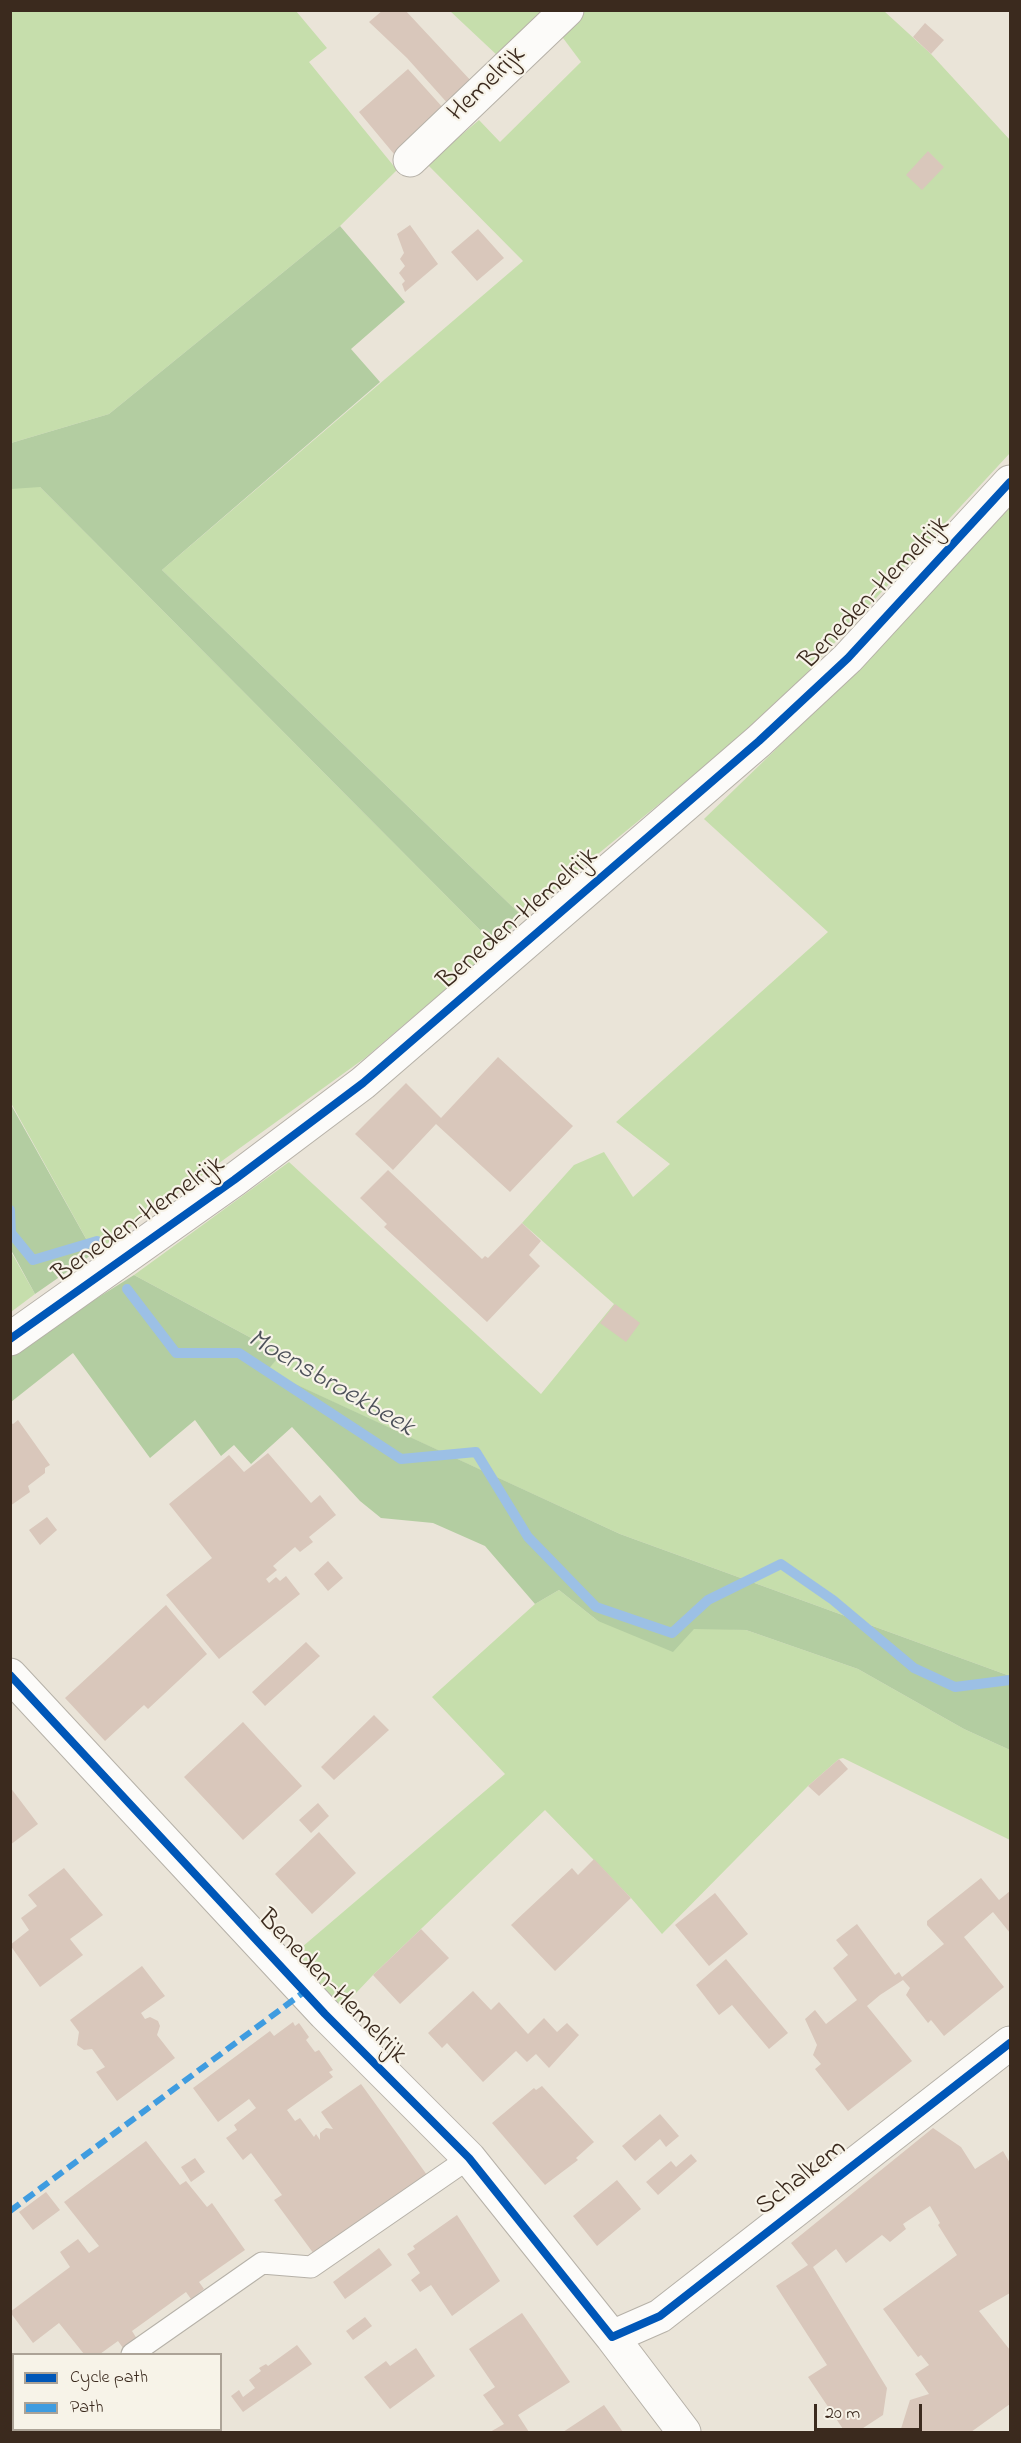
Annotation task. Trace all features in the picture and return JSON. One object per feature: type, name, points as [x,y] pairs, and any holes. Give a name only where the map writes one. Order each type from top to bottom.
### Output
[{"type":"street","name":"Hemelrijk","points":[[410,160],[567,10]]},
{"type":"street","name":"Beneden-Hemelrijk","points":[[10,1339],[234,1180],[363,1083],[768,733],[848,658],[1011,482]]},
{"type":"street","name":"Beneden-Hemelrijk","points":[[10,1675],[325,2014],[469,2158],[612,2337],[684,2433]]},
{"type":"street","name":"Schalkem","points":[[612,2337],[660,2316],[1011,2043]]},
{"type":"lane","points":[[135,2353],[262,2263],[311,2267],[469,2158]]},
{"type":"green space","points":[[11,11],[296,11],[327,48],[309,62],[397,170],[340,226],[109,414],[11,443]]},
{"type":"green space","points":[[450,11],[548,11],[499,57]]},
{"type":"green space","points":[[584,11],[884,11],[931,54],[1010,140],[1010,453],[804,676],[746,733],[522,916],[162,570],[523,261],[427,164],[479,120],[500,142],[581,62],[560,34]]},
{"type":"green space","points":[[340,226],[405,302],[351,349],[380,382],[162,570],[522,916],[496,946],[40,487],[11,489],[11,443],[109,414]]},
{"type":"green space","points":[[40,487],[496,946],[365,1058],[94,1253],[11,1103],[10,489]]},
{"type":"green space","points":[[1010,503],[1010,1676],[620,1534],[266,1371],[281,1354],[134,1275],[289,1162],[541,1394],[614,1304],[522,1223],[574,1165],[604,1152],[633,1197],[670,1164],[616,1122],[828,932],[704,819],[869,659]]},
{"type":"green space","points":[[10,1103],[94,1253],[35,1294],[11,1250]]},
{"type":"green space","points":[[10,1250],[35,1294],[11,1312],[10,1312]]},
{"type":"green space","points":[[134,1275],[281,1354],[267,1371],[620,1534],[1010,1676],[1010,1750],[964,1729],[858,1669],[746,1630],[694,1629],[673,1652],[598,1621],[559,1590],[535,1604],[485,1546],[433,1523],[381,1518],[360,1501],[292,1427],[251,1464],[234,1445],[221,1456],[195,1420],[150,1458],[73,1353],[11,1402],[11,1352]]},
{"type":"green space","points":[[559,1590],[598,1621],[746,1630],[858,1669],[964,1729],[1010,1750],[1010,1840],[843,1758],[839,1759],[808,1786],[662,1934],[631,1898],[545,1810],[373,1975],[340,2010],[295,1953],[505,1774],[432,1697],[535,1604]]},
{"type":"building","points":[[383,10],[405,10],[473,83],[450,106],[407,58],[369,22]]},
{"type":"building","points":[[925,23],[944,40],[931,54],[913,37]]},
{"type":"building","points":[[408,69],[445,110],[394,154],[359,112]]},
{"type":"building","points":[[928,151],[944,167],[922,190],[906,175]]},
{"type":"building","points":[[410,225],[438,264],[405,292],[402,284],[405,281],[399,273],[405,266],[400,259],[404,253],[397,234]]},
{"type":"building","points":[[478,229],[504,258],[477,281],[451,252]]},
{"type":"building","points":[[498,1057],[573,1126],[510,1192],[436,1124],[393,1170],[355,1134],[406,1083],[441,1118]]},
{"type":"building","points":[[388,1170],[482,1259],[485,1256],[488,1258],[522,1223],[541,1241],[529,1255],[540,1266],[487,1322],[384,1227],[387,1224],[360,1198]]},
{"type":"building","points":[[615,1304],[640,1323],[626,1342],[600,1323]]},
{"type":"building","points":[[18,1420],[50,1465],[45,1468],[45,1473],[28,1486],[30,1492],[10,1506],[10,1422],[13,1424]]},
{"type":"building","points":[[268,1453],[311,1503],[320,1495],[336,1515],[309,1537],[313,1542],[300,1552],[295,1547],[273,1566],[277,1570],[266,1579],[269,1583],[276,1577],[280,1581],[286,1576],[300,1594],[219,1659],[166,1595],[212,1558],[169,1504],[229,1455],[244,1472]]},
{"type":"building","points":[[47,1517],[57,1530],[40,1545],[29,1530]]},
{"type":"building","points":[[328,1561],[343,1578],[328,1591],[314,1574]]},
{"type":"building","points":[[166,1605],[207,1654],[148,1709],[144,1705],[105,1741],[65,1698]]},
{"type":"building","points":[[306,1642],[320,1656],[265,1706],[252,1692]]},
{"type":"building","points":[[374,1715],[389,1730],[334,1780],[321,1767]]},
{"type":"building","points":[[243,1722],[302,1786],[243,1840],[184,1777]]},
{"type":"building","points":[[839,1759],[848,1769],[819,1796],[808,1786]]},
{"type":"building","points":[[10,1787],[38,1824],[10,1845]]},
{"type":"building","points":[[318,1803],[329,1816],[311,1833],[299,1820]]},
{"type":"building","points":[[319,1832],[356,1873],[312,1914],[275,1874]]},
{"type":"building","points":[[594,1859],[631,1898],[555,1971],[511,1925],[572,1868],[578,1875]]},
{"type":"building","points":[[64,1868],[103,1915],[70,1939],[83,1955],[40,1987],[10,1945],[29,1930],[21,1918],[37,1906],[28,1895]]},
{"type":"building","points":[[981,1878],[999,1900],[1010,1891],[1010,1933],[993,1912],[964,1937],[1004,1987],[944,2036],[931,2020],[928,2023],[906,1995],[910,1988],[903,1980],[880,1995],[867,2006],[912,2061],[848,2111],[815,2069],[821,2064],[813,2055],[817,2045],[805,2019],[815,2010],[826,2024],[857,2000],[833,1968],[848,1955],[836,1940],[857,1924],[895,1975],[899,1972],[902,1977],[944,1944],[927,1925],[927,1921]]},
{"type":"building","points":[[715,1893],[748,1934],[709,1966],[675,1925]]},
{"type":"building","points":[[421,1929],[449,1958],[400,2004],[373,1975]]},
{"type":"building","points":[[726,1959],[788,2033],[769,2049],[732,2005],[719,2015],[696,1985]]},
{"type":"building","points":[[142,1966],[165,1996],[141,2013],[145,2019],[150,2017],[158,2021],[160,2026],[157,2035],[175,2058],[117,2101],[96,2072],[105,2067],[92,2049],[84,2050],[77,2045],[79,2032],[70,2020]]},
{"type":"building","points":[[473,1991],[491,2010],[499,2002],[528,2034],[544,2018],[557,2032],[567,2023],[579,2035],[549,2068],[536,2054],[527,2062],[516,2051],[483,2082],[447,2043],[442,2048],[428,2033]]},
{"type":"building","points":[[293,2022],[295,2026],[299,2023],[309,2037],[306,2040],[315,2052],[319,2050],[333,2070],[329,2072],[333,2077],[287,2110],[295,2121],[300,2118],[314,2137],[316,2134],[320,2140],[320,2133],[326,2128],[333,2129],[321,2112],[361,2084],[427,2175],[314,2254],[274,2200],[282,2195],[251,2153],[243,2160],[226,2138],[237,2130],[234,2125],[256,2108],[249,2099],[218,2122],[193,2088],[270,2031],[274,2036]]},
{"type":"building","points":[[542,2086],[594,2142],[576,2158],[578,2160],[545,2185],[492,2123],[534,2088],[536,2090]]},
{"type":"building","points":[[660,2114],[679,2136],[666,2147],[660,2139],[635,2161],[622,2146]]},
{"type":"building","points":[[933,2128],[961,2147],[975,2169],[1003,2151],[1010,2163],[1010,2293],[979,2311],[1010,2350],[1010,2404],[971,2432],[900,2432],[910,2400],[929,2394],[915,2374],[929,2365],[921,2355],[918,2357],[883,2309],[957,2255],[938,2225],[940,2223],[930,2206],[903,2224],[906,2229],[890,2242],[882,2235],[846,2263],[836,2249],[813,2267],[887,2388],[883,2415],[857,2432],[845,2432],[808,2377],[827,2365],[776,2286],[808,2265],[791,2243]]},
{"type":"building","points":[[146,2141],[180,2185],[186,2181],[207,2207],[212,2203],[245,2250],[199,2282],[204,2289],[191,2299],[186,2292],[132,2331],[137,2339],[123,2348],[118,2341],[101,2353],[83,2353],[59,2323],[33,2343],[10,2312],[70,2267],[60,2252],[78,2239],[89,2253],[99,2246],[64,2202]]},
{"type":"building","points":[[691,2154],[697,2161],[658,2195],[646,2182],[671,2161],[676,2167]]},
{"type":"building","points":[[195,2158],[205,2172],[191,2182],[181,2167]]},
{"type":"building","points":[[617,2180],[641,2209],[597,2246],[573,2216]]},
{"type":"building","points":[[46,2192],[60,2210],[33,2230],[19,2212]]},
{"type":"building","points":[[457,2215],[500,2281],[452,2316],[431,2285],[420,2292],[411,2280],[420,2273],[407,2254],[415,2249],[413,2246]]},
{"type":"building","points":[[379,2248],[392,2265],[345,2299],[333,2282]]},
{"type":"building","points":[[522,2313],[570,2382],[518,2415],[529,2432],[490,2432],[504,2424],[483,2395],[495,2387],[469,2349]]},
{"type":"building","points":[[365,2317],[372,2326],[353,2340],[346,2331]]},
{"type":"building","points":[[297,2345],[312,2364],[243,2412],[231,2396],[239,2390],[243,2397],[255,2388],[249,2380],[261,2371],[259,2368],[266,2364],[268,2366]]},
{"type":"building","points":[[416,2348],[435,2376],[390,2409],[364,2377],[386,2361],[390,2366]]},
{"type":"building","points":[[604,2405],[623,2432],[563,2432]]},
{"type":"waterway","name":"Moensbroekbeek","points":[[10,1210],[11,1233],[33,1260],[97,1241]]},
{"type":"waterway","name":"Moensbroekbeek","points":[[127,1289],[176,1353],[239,1353],[401,1459],[476,1452],[528,1537],[596,1607],[672,1633],[708,1600],[781,1564],[833,1600],[914,1668],[955,1687],[1010,1680]]},
{"type":"marked path","points":[[10,2211],[304,1992]]},
{"type":"cycle path","points":[[10,1339],[234,1180],[363,1083],[759,741],[848,658],[1010,482]]},
{"type":"cycle path","points":[[10,1675],[325,2014],[469,2158],[612,2337],[660,2316],[1010,2043]]}]
